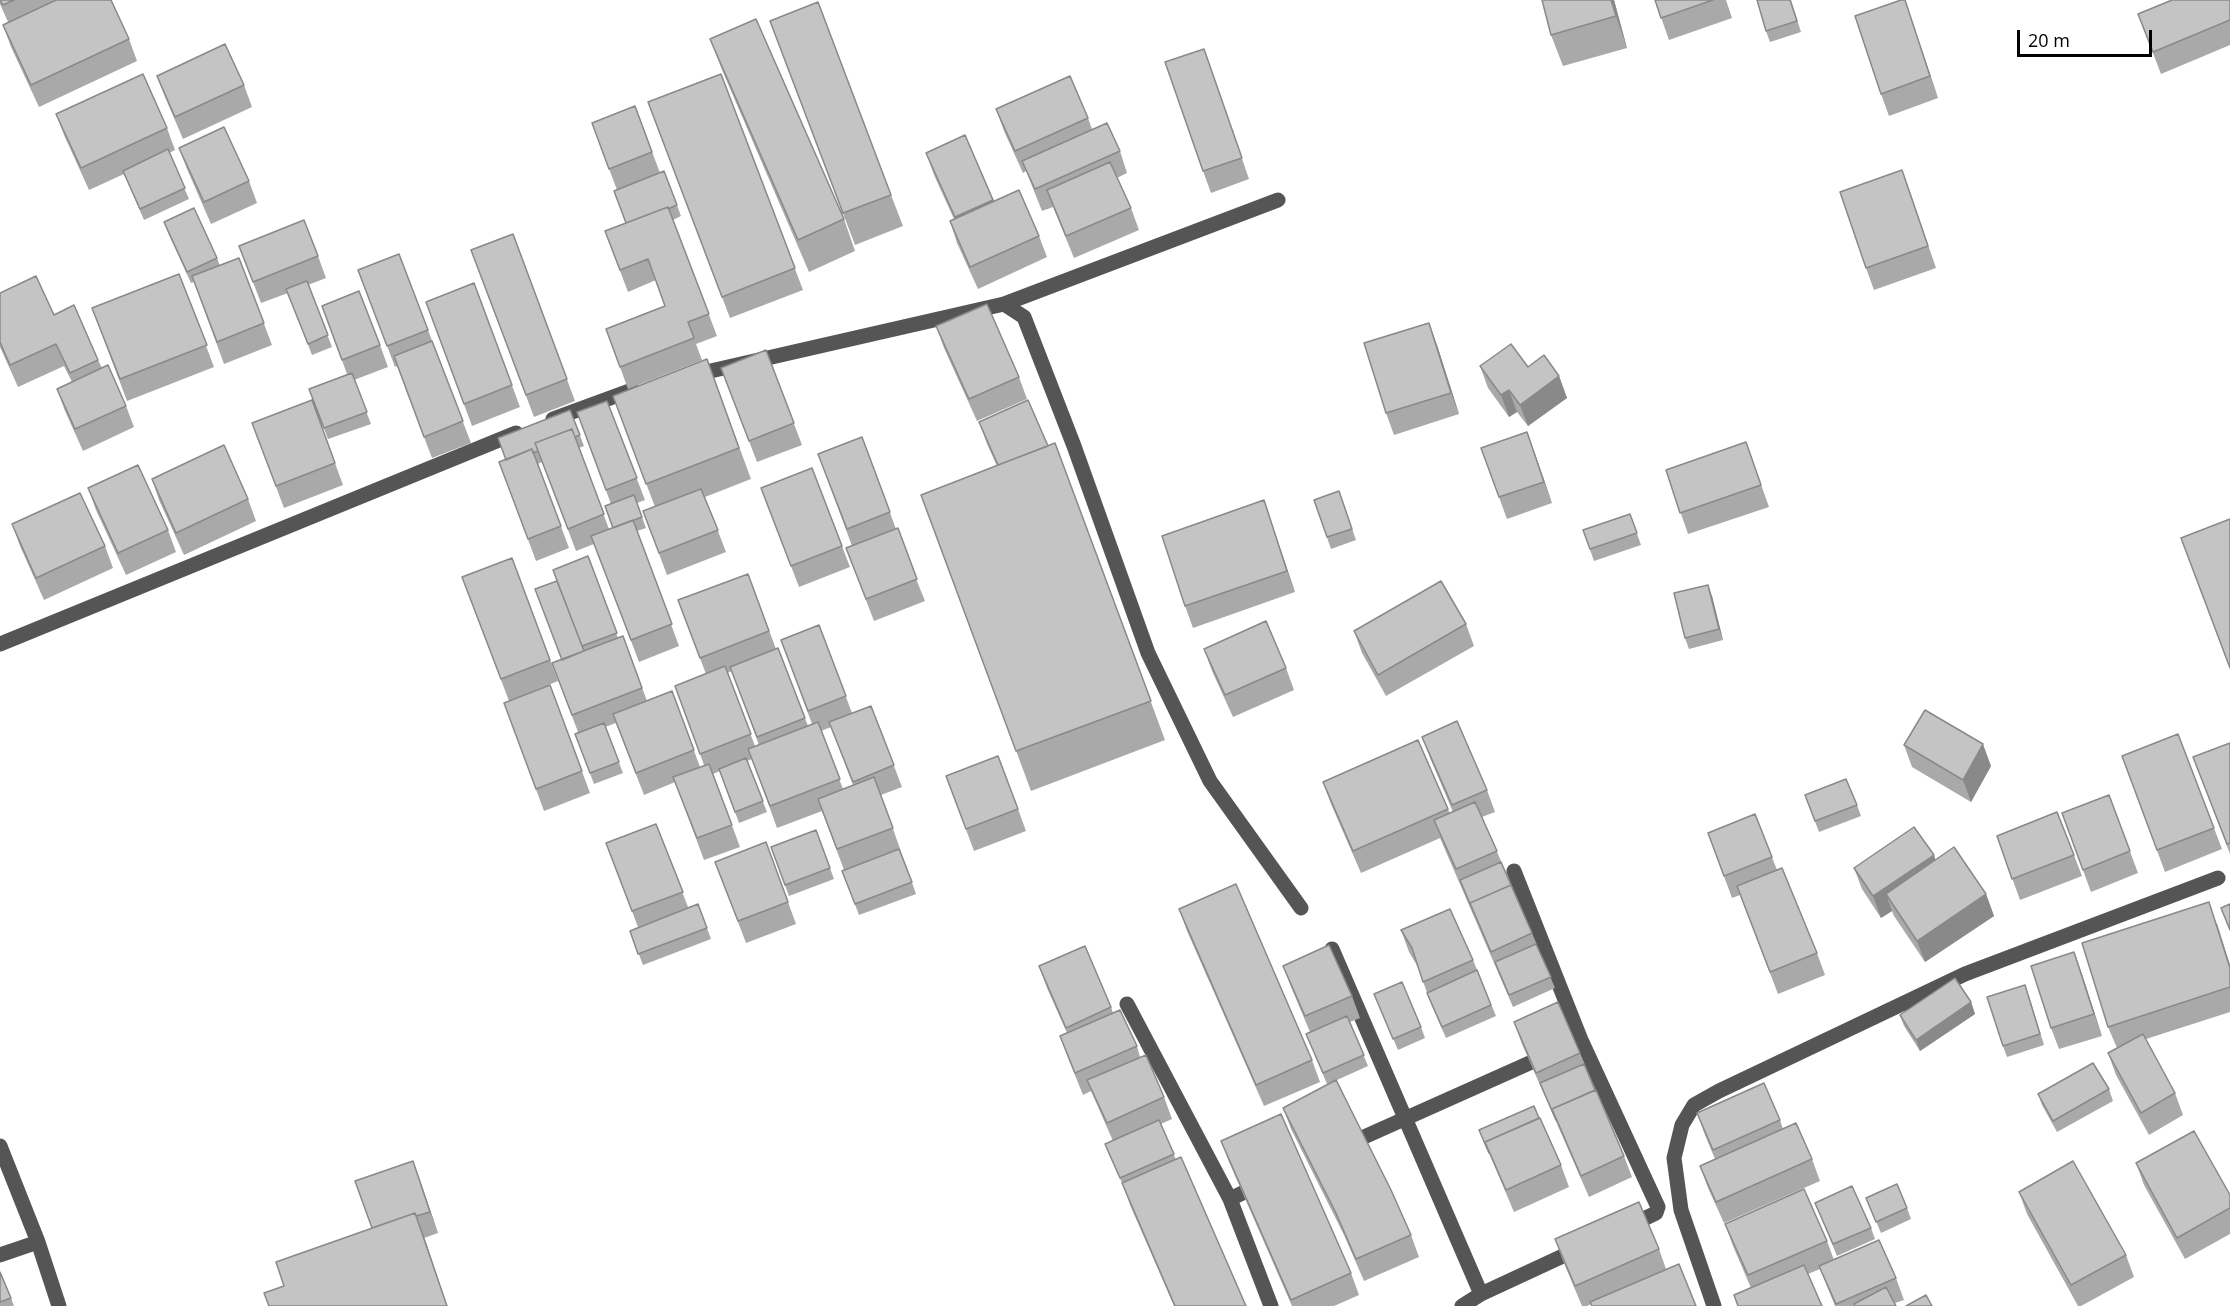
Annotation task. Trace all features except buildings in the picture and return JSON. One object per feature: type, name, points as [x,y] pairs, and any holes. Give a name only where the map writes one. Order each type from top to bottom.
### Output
[{"type":"street","points":[[679,378],[1004,304],[1278,200]]},
{"type":"street","points":[[1004,304],[1024,317],[1074,446],[1148,652],[1210,781],[1300,908]]},
{"type":"street","points":[[0,644],[491,442],[645,386]]},
{"type":"street","points":[[1514,871],[1581,1040],[1658,1208],[1656,1213],[1615,1232]]},
{"type":"street","points":[[1714,1306],[1681,1210],[1674,1158],[1682,1125],[1694,1105],[1965,974],[2218,878]]},
{"type":"street","points":[[1332,949],[1481,1294]]},
{"type":"street","points":[[1127,1004],[1230,1199],[1271,1306]]},
{"type":"street","points":[[1333,1151],[1581,1040]]},
{"type":"street","points":[[0,1146],[38,1242],[59,1306]]},
{"type":"street","points":[[1230,1199],[1271,1180]]},
{"type":"street","points":[[0,1255],[38,1242]]},
{"type":"street","points":[[1462,1306],[1481,1294],[1594,1242]]}]
